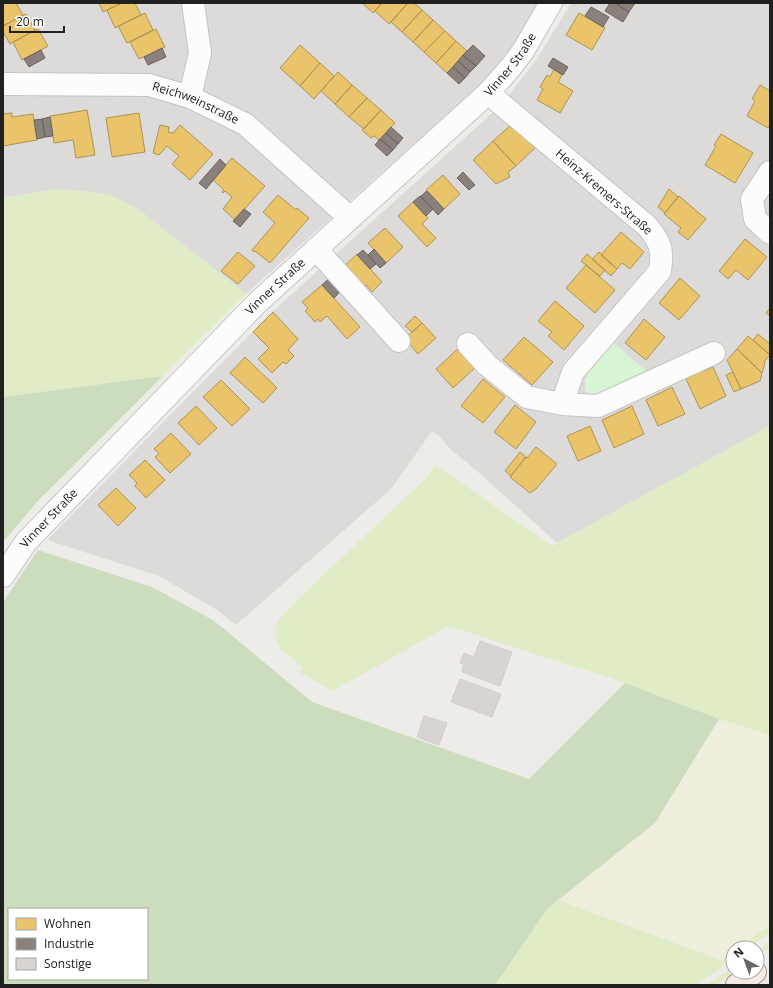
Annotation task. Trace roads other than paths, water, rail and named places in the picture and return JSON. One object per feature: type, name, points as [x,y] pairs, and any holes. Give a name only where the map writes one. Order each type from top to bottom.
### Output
[{"type":"street","points":[[190,97],[200,53],[192,3]]},
{"type":"street","name":"Vinner Straße","points":[[3,576],[26,542],[258,302],[488,93],[523,51],[551,3]]},
{"type":"street","name":"Reichweinstraße","points":[[3,84],[149,85],[190,97],[245,124],[350,218]]},
{"type":"street","name":"Heinz-Kremers-Straße","points":[[488,93],[647,226],[657,239],[662,256],[660,271],[573,372],[562,404]]},
{"type":"street","points":[[770,172],[752,199],[755,219],[770,233]]},
{"type":"street","points":[[316,249],[399,341]]},
{"type":"street","points":[[468,344],[487,365],[527,397],[562,404],[598,406],[714,352]]}]
